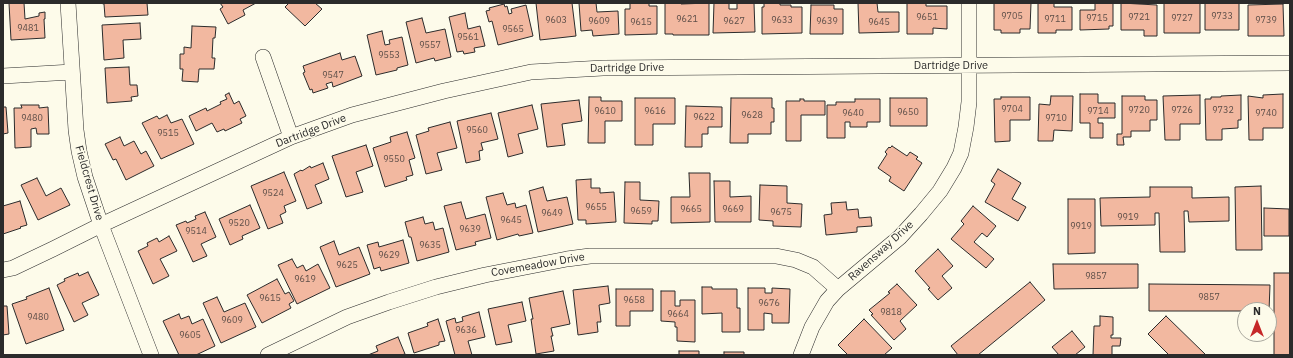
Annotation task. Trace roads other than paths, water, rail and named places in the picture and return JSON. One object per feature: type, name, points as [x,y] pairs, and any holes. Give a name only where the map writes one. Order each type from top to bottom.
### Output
[{"type":"street","name":"Fieldcrest Drive","points":[[68,3],[76,130],[79,151],[85,176],[101,225],[151,355]]},
{"type":"street","name":"Ravensway Drive","points":[[801,355],[812,327],[828,301],[838,289],[900,236],[921,214],[940,190],[954,168],[961,153],[966,127],[969,66],[969,3]]},
{"type":"street","points":[[263,57],[291,137]]},
{"type":"street","name":"Dartridge Drive","points":[[3,270],[13,268],[101,225],[291,137],[352,115],[444,91],[531,72],[603,68],[1290,63]]},
{"type":"street","points":[[3,76],[72,72]]},
{"type":"street","name":"Covemeadow Drive","points":[[268,355],[347,317],[436,287],[485,275],[590,256],[776,256],[796,260],[813,267],[838,289]]}]
